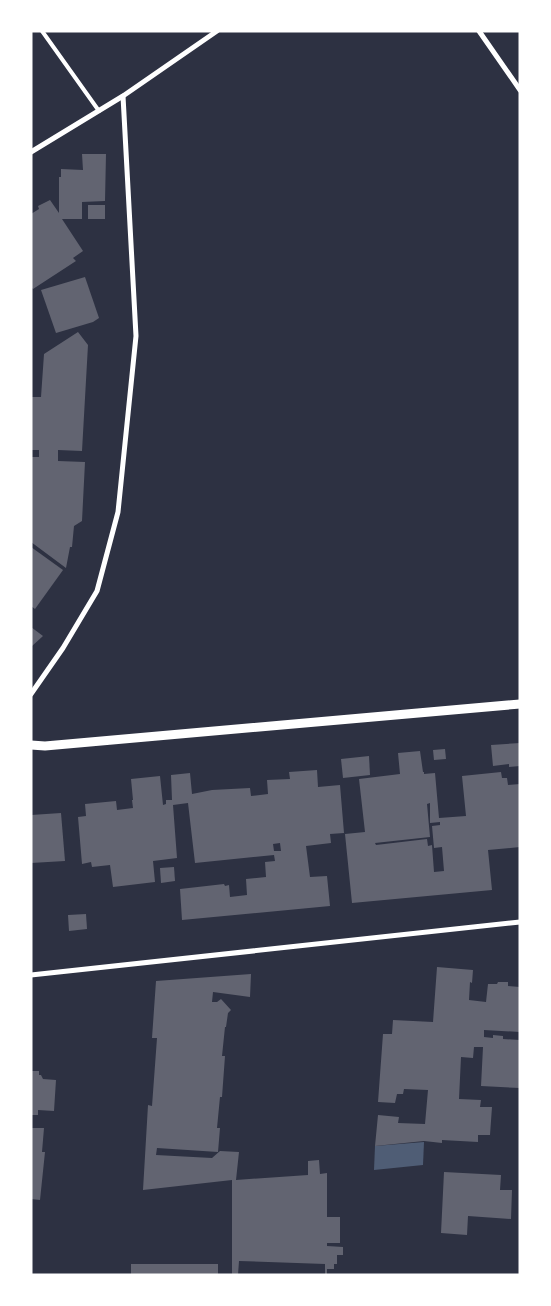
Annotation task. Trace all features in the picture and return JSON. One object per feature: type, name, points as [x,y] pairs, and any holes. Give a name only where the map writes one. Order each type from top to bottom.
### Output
[{"type":"street","points":[[31,152],[123,96],[217,31]]},
{"type":"street","points":[[479,31],[520,90]]},
{"type":"street","points":[[31,694],[64,648],[97,591],[118,512],[136,336],[123,96]]},
{"type":"street","points":[[31,745],[45,746],[520,704]]},
{"type":"street","points":[[31,975],[520,922]]},
{"type":"lane","points":[[42,31],[99,111]]},
{"type":"water","points":[[424,1142],[423,1165],[374,1170],[375,1146]]},
{"type":"building","points":[[82,154],[106,154],[105,201],[82,202],[82,219],[62,219],[83,251],[73,258],[76,261],[33,289],[31,287],[31,214],[39,209],[38,206],[50,200],[59,213],[59,177],[61,177],[61,169],[83,170]]},
{"type":"building","points":[[88,205],[105,205],[105,219],[88,219]]},
{"type":"building","points":[[85,277],[99,318],[93,322],[56,333],[41,290]]},
{"type":"building","points":[[78,332],[88,345],[82,451],[58,450],[58,461],[85,462],[82,521],[74,526],[72,547],[70,547],[66,568],[31,542],[31,457],[39,457],[39,450],[31,450],[31,397],[41,397],[44,354]]},
{"type":"building","points":[[31,547],[63,570],[35,609],[31,606]]},
{"type":"building","points":[[31,627],[43,636],[31,647]]},
{"type":"building","points":[[520,743],[520,766],[509,767],[509,764],[493,766],[491,745]]},
{"type":"building","points":[[445,749],[446,759],[434,760],[433,750]]},
{"type":"building","points":[[420,751],[424,774],[435,773],[439,818],[466,816],[462,776],[501,772],[502,778],[507,778],[508,785],[520,784],[520,847],[488,850],[492,890],[352,903],[345,834],[365,832],[359,779],[400,774],[398,753]],"holes":[[[430,803],[430,823],[440,822],[440,825],[432,826],[434,848],[442,847],[444,871],[434,872],[432,845],[428,846],[427,839],[376,845],[375,843],[430,837],[427,804]]]},
{"type":"building","points":[[369,756],[370,775],[343,778],[341,759]]},
{"type":"building","points":[[317,770],[318,787],[340,785],[344,833],[330,834],[331,843],[306,846],[310,877],[327,876],[330,906],[182,920],[180,889],[224,884],[225,886],[229,885],[230,897],[247,895],[246,879],[266,877],[265,862],[275,861],[274,855],[195,863],[188,803],[173,805],[177,858],[153,861],[155,882],[113,887],[110,865],[92,867],[91,862],[82,864],[78,817],[86,816],[85,804],[116,801],[117,810],[133,808],[131,779],[160,776],[163,805],[166,804],[166,800],[172,800],[171,775],[190,773],[192,794],[212,790],[250,788],[251,796],[268,794],[267,780],[290,779],[289,772]],"holes":[[[280,843],[281,851],[274,851],[273,844]]]},
{"type":"building","points":[[61,813],[65,861],[31,863],[31,815]]},
{"type":"building","points":[[174,867],[175,881],[161,883],[160,868]]},
{"type":"building","points":[[86,914],[87,929],[69,931],[68,915]]},
{"type":"building","points":[[437,967],[473,970],[469,1000],[486,1002],[488,984],[508,982],[508,986],[520,987],[520,1032],[484,1030],[484,1037],[493,1038],[493,1035],[503,1036],[503,1039],[520,1040],[520,1088],[481,1086],[483,1047],[474,1047],[473,1058],[461,1057],[459,1099],[481,1100],[480,1107],[492,1107],[490,1135],[478,1135],[478,1142],[442,1140],[442,1143],[424,1141],[375,1146],[378,1115],[399,1117],[398,1123],[425,1124],[428,1090],[404,1089],[403,1094],[397,1094],[395,1103],[378,1102],[383,1034],[392,1034],[393,1020],[433,1022]]},
{"type":"building","points":[[251,974],[250,997],[213,992],[212,1002],[217,1002],[221,999],[231,1010],[228,1013],[225,1027],[222,1056],[225,1056],[222,1097],[220,1097],[217,1128],[220,1128],[218,1152],[157,1148],[156,1155],[212,1158],[220,1151],[239,1152],[236,1180],[308,1175],[308,1161],[319,1160],[320,1174],[327,1173],[327,1217],[340,1217],[340,1243],[327,1243],[327,1246],[343,1247],[343,1255],[337,1255],[337,1264],[334,1264],[334,1269],[327,1269],[327,1275],[325,1275],[325,1264],[239,1261],[238,1275],[232,1275],[232,1180],[143,1190],[148,1105],[152,1106],[157,1038],[152,1038],[156,981]]},
{"type":"building","points":[[31,1071],[39,1071],[39,1075],[43,1079],[56,1080],[54,1111],[38,1110],[38,1115],[31,1115]]},
{"type":"building","points":[[31,1128],[44,1128],[42,1152],[45,1152],[40,1200],[31,1199]]},
{"type":"building","points":[[444,1172],[501,1175],[500,1190],[512,1190],[511,1219],[468,1216],[467,1235],[441,1233]]},
{"type":"building","points":[[131,1264],[218,1264],[218,1275],[131,1275]]}]
